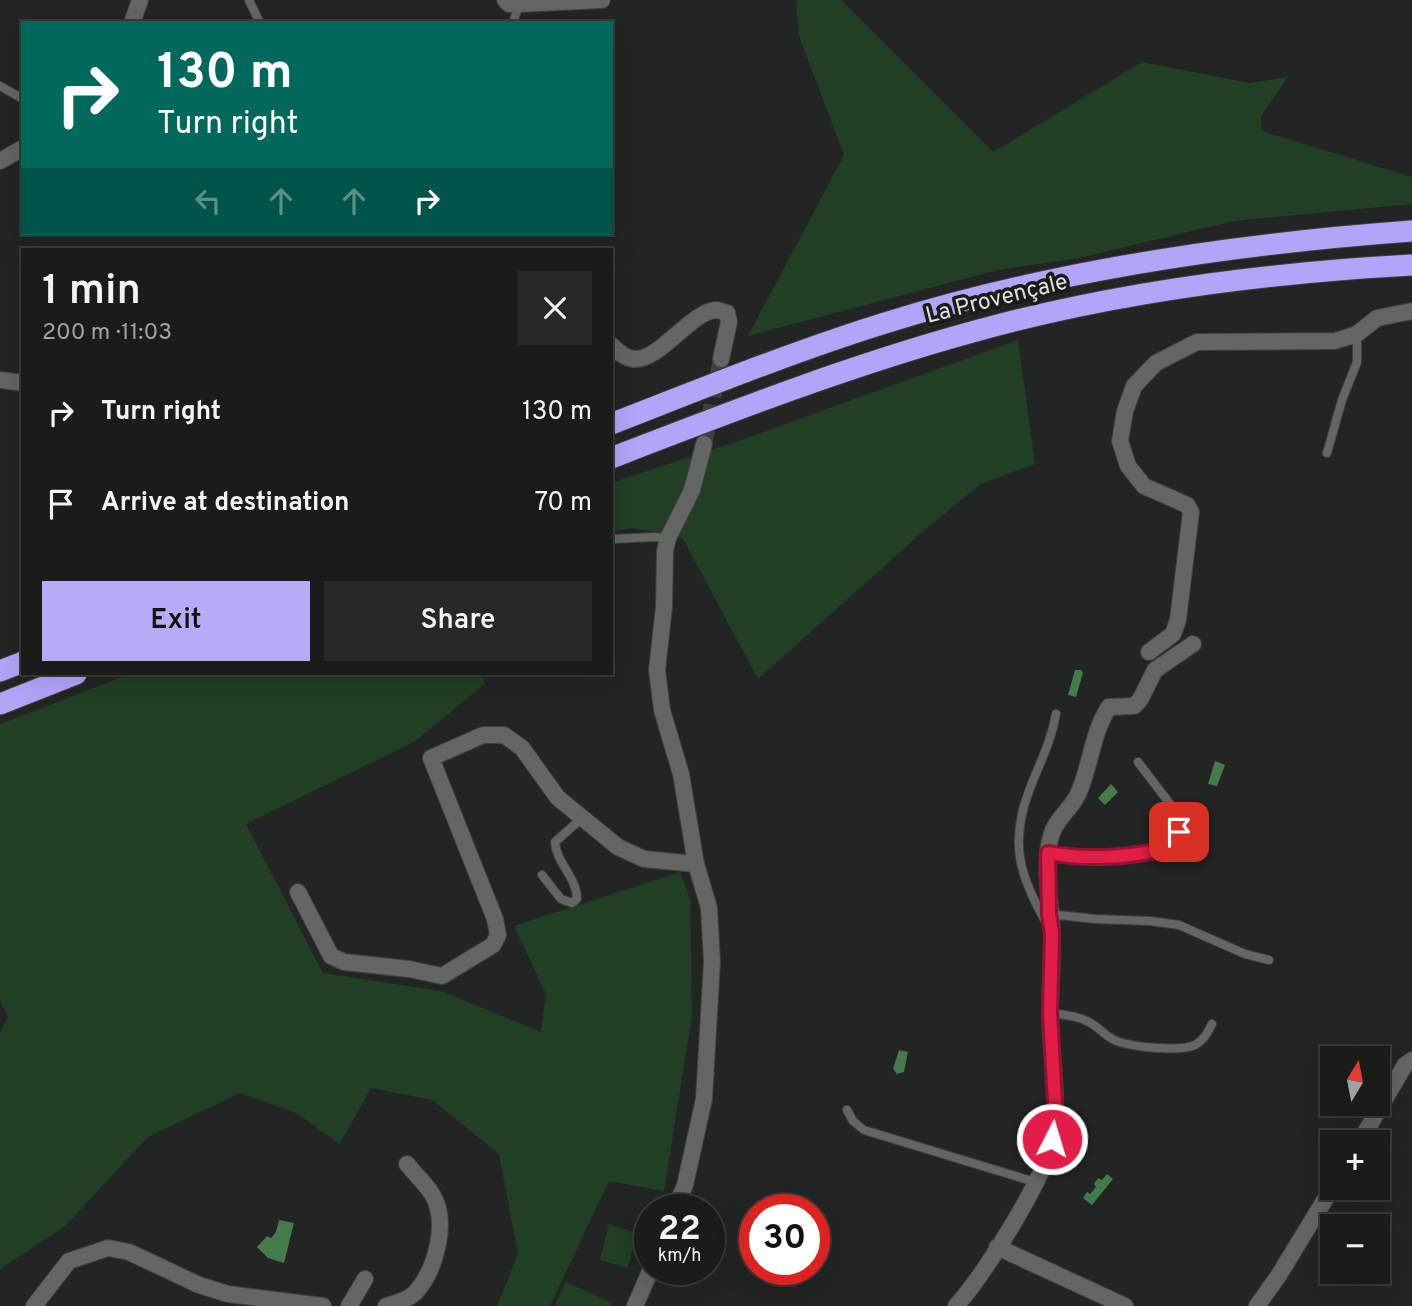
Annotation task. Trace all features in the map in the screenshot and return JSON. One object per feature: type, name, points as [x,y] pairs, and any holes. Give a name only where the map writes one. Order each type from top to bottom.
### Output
[{"type":"highway","name":"La Provençale","points":[[613,424],[812,347],[956,303],[1145,262],[1238,248],[1412,232]]},
{"type":"highway","name":"La Provençale","points":[[613,457],[832,374],[973,331],[1026,318],[1107,301],[1251,278],[1412,265]]},
{"type":"highway","points":[[0,671],[21,663]]},
{"type":"highway","points":[[0,704],[73,675]]},
{"type":"street","points":[[133,21],[140,0]]},
{"type":"street","points":[[512,2],[602,0]]},
{"type":"street","points":[[0,161],[21,149]]},
{"type":"street","points":[[613,347],[622,355],[635,359],[650,355],[704,315],[716,310],[727,313],[729,322],[721,359]]},
{"type":"street","points":[[1149,652],[1173,634],[1178,620],[1191,512],[1187,505],[1144,486],[1128,466],[1120,441],[1125,411],[1134,386],[1156,363],[1197,342],[1335,341],[1357,334],[1377,318],[1412,311]]},
{"type":"street","points":[[0,380],[21,383]]},
{"type":"street","points":[[681,1194],[704,1099],[712,962],[709,908],[696,864],[681,774],[662,710],[657,670],[664,607],[665,551],[668,538],[692,490],[704,444]]},
{"type":"street","points":[[956,1306],[997,1247],[1035,1182],[1046,1160],[1052,1139],[1055,1102],[1050,1013],[1052,933],[1048,853],[1052,833],[1079,794],[1099,722],[1109,707],[1134,706],[1140,700],[1155,670],[1193,644]]},
{"type":"street","points":[[298,892],[331,956],[344,962],[409,969],[442,976],[493,945],[498,935],[495,919],[431,758],[483,735],[504,735],[522,748],[558,798],[618,847],[644,859],[696,864]]},
{"type":"street","points":[[1367,1130],[1405,1065],[1412,1060]]},
{"type":"street","points":[[386,1306],[414,1294],[428,1275],[441,1220],[433,1195],[407,1164]]},
{"type":"street","points":[[1256,1306],[1279,1275],[1325,1200]]},
{"type":"street","points":[[997,1247],[1125,1306]]},
{"type":"street","points":[[33,1306],[69,1261],[108,1248],[129,1252],[199,1286],[228,1293],[323,1306]]},
{"type":"street","points":[[349,1306],[365,1279]]},
{"type":"street","points":[[635,1306],[644,1285]]},
{"type":"lane","points":[[249,0],[259,21]]},
{"type":"lane","points":[[512,2],[513,21]]},
{"type":"lane","points":[[0,86],[21,98]]},
{"type":"lane","points":[[1327,453],[1342,400],[1357,362],[1357,334]]},
{"type":"lane","points":[[613,539],[668,538]]},
{"type":"lane","points":[[1052,933],[1021,870],[1018,848],[1020,824],[1028,792],[1051,739],[1056,714]]},
{"type":"lane","points":[[1048,853],[1068,857],[1104,856],[1170,847],[1179,832],[1180,817],[1138,762]]},
{"type":"lane","points":[[542,874],[561,899],[572,903],[578,900],[577,887],[556,851],[555,842],[582,818]]},
{"type":"lane","points":[[1049,914],[1179,925],[1245,954],[1269,960]]},
{"type":"lane","points":[[1050,1013],[1076,1017],[1092,1023],[1106,1036],[1118,1042],[1152,1047],[1179,1048],[1194,1045],[1205,1037],[1212,1024]]},
{"type":"lane","points":[[847,1110],[853,1121],[864,1130],[1035,1182]]},
{"type":"shaded area","points":[[796,0],[841,0],[993,152],[1142,62],[1249,83],[1288,77],[1261,116],[1262,131],[1412,177],[1412,204],[1234,221],[1079,258],[998,270],[748,336],[844,155],[799,36]]},
{"type":"shaded area","points":[[1018,340],[1035,464],[981,484],[926,529],[758,679],[682,537],[632,528],[613,532],[613,482],[736,442]]},
{"type":"shaded area","points":[[1075,670],[1081,670],[1083,673],[1076,697],[1068,695]]},
{"type":"shaded area","points":[[127,675],[482,675],[485,684],[414,742],[246,824],[323,973],[441,991],[541,1032],[546,994],[514,926],[680,872],[690,899],[692,1015],[664,1191],[609,1181],[550,1306],[497,1306],[518,1254],[499,1154],[432,1100],[371,1088],[340,1144],[296,1113],[240,1093],[148,1137],[64,1227],[0,1269],[0,1033],[8,1017],[0,1001],[0,724]]},
{"type":"shaded area","points":[[1215,761],[1225,765],[1217,786],[1208,784]]},
{"type":"shaded area","points":[[1111,784],[1118,792],[1105,805],[1098,798]]},
{"type":"shaded area","points":[[899,1050],[908,1052],[904,1072],[897,1074],[893,1069]]},
{"type":"shaded area","points":[[1107,1174],[1113,1179],[1092,1205],[1083,1198],[1096,1187],[1094,1184],[1098,1178],[1102,1180]]},
{"type":"shaded area","points":[[279,1220],[294,1223],[284,1263],[268,1258],[257,1247],[267,1236],[271,1238],[276,1232]]},
{"type":"shaded area","points":[[609,1224],[634,1232],[628,1268],[600,1260]]},
{"type":"shaded area","points":[[565,1282],[611,1302],[610,1306],[555,1306]]},
{"type":"tunnel","points":[[704,444],[721,359]]},
{"type":"route","points":[[1052,1139],[1055,1102],[1050,1013],[1052,933],[1048,853],[1068,857],[1156,851],[1170,847],[1179,832]]}]
